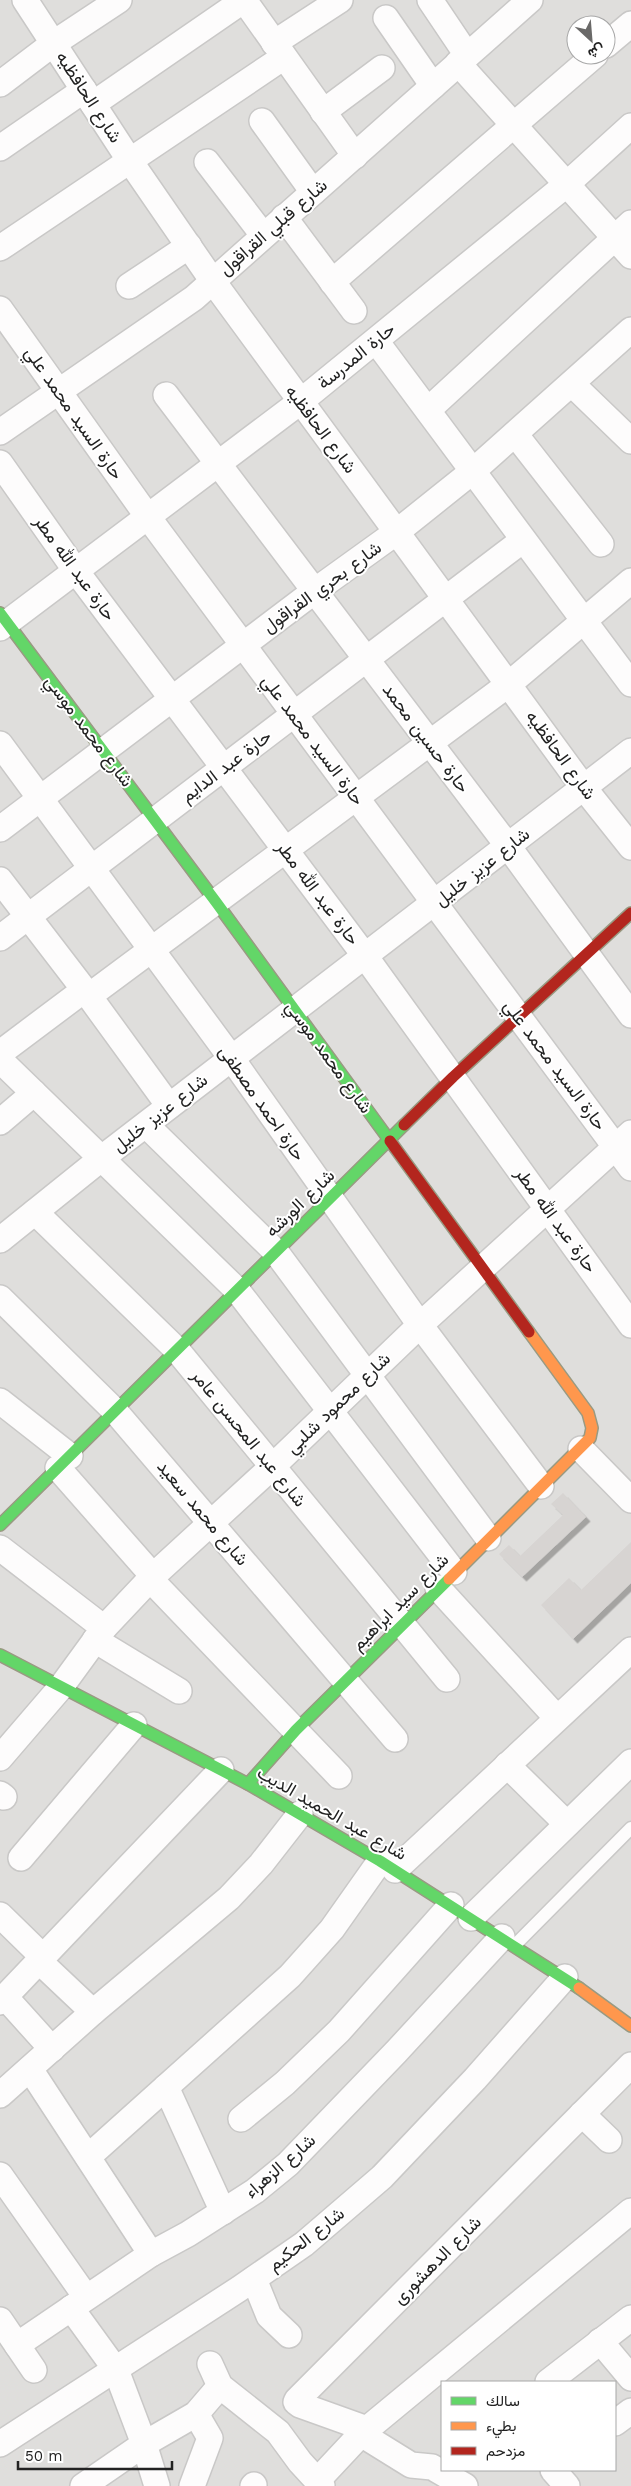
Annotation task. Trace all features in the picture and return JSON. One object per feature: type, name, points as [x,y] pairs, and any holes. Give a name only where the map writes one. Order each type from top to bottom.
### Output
[{"type":"street","name":"شارع الحافظيه","points":[[24,0],[130,161],[212,280],[584,788],[631,847]]},
{"type":"street","points":[[0,148],[89,97],[244,0],[355,156]]},
{"type":"street","points":[[0,248],[130,161],[279,50],[340,0]]},
{"type":"street","points":[[428,410],[626,239],[566,184],[513,124],[463,59],[430,0]]},
{"type":"street","name":"شارع قبلي القراقول","points":[[0,432],[194,298],[284,216],[355,156],[530,0]]},
{"type":"street","points":[[0,84],[112,2]]},
{"type":"street","points":[[386,18],[433,86]]},
{"type":"street","points":[[616,37],[631,24]]},
{"type":"street","points":[[332,282],[583,65]]},
{"type":"street","points":[[323,112],[382,68]]},
{"type":"street","points":[[262,121],[313,192]]},
{"type":"street","name":"حارة المدرسة","points":[[2,621],[76,571],[300,402],[566,184],[631,127]]},
{"type":"street","points":[[206,162],[263,235]]},
{"type":"street","points":[[284,216],[354,311]]},
{"type":"street","points":[[129,286],[189,246]]},
{"type":"street","name":"حارة السيد محمد علي","points":[[0,309],[148,517],[518,1015],[624,1140],[631,1168]]},
{"type":"street","name":"شارع بحري القراقول","points":[[0,829],[242,645],[398,532],[473,471],[631,330]]},
{"type":"street","points":[[376,341],[631,684]]},
{"type":"street","points":[[572,384],[631,441]]},
{"type":"street","name":"حارة حسين محمد","points":[[166,396],[316,590],[508,846],[631,1015]]},
{"type":"street","points":[[515,434],[601,544]]},
{"type":"street","name":"حارة عبد الله مطر","points":[[0,463],[76,571],[365,956],[549,1208],[631,1325]]},
{"type":"street","name":"حارة عبد الدايم","points":[[0,938],[523,540]]},
{"type":"street","points":[[0,1053],[151,950],[509,684],[583,619],[631,581]]},
{"type":"street","name":"شارع محمد موسي","points":[[2,621],[104,750],[295,1010],[481,1269],[588,1413],[592,1422],[592,1432],[588,1442],[581,1449]]},
{"type":"street","name":"حارة احمد مصطفى","points":[[0,744],[232,1059],[420,1325],[541,1486]]},
{"type":"street","name":"شارع عزيز خليل","points":[[0,1240],[169,1106],[631,751]]},
{"type":"street","points":[[0,880],[87,993],[169,1106]]},
{"type":"street","name":"شارع الورشه","points":[[4,1515],[64,1462],[453,1077],[518,1015],[631,913]]},
{"type":"street","points":[[0,1060],[236,1290],[329,1412],[446,1580],[557,1718]]},
{"type":"street","points":[[0,1122],[34,1093]]},
{"type":"street","points":[[146,1125],[276,1252],[488,1538]]},
{"type":"street","name":"شارع محمود شلبي","points":[[0,1758],[62,1687],[99,1634],[152,1577],[420,1325],[624,1140]]},
{"type":"street","name":"شارع عبد المحسن عامر","points":[[35,1212],[177,1350],[448,1679]]},
{"type":"street","name":"شارع محمد سعيد","points":[[0,1298],[116,1411],[395,1739]]},
{"type":"street","points":[[0,1401],[64,1462],[152,1577],[339,1776]]},
{"type":"street","points":[[581,1449],[631,1500]]},
{"type":"street","name":"شارع سيد ابراهيم","points":[[248,1784],[296,1730],[488,1538],[581,1449]]},
{"type":"street","points":[[0,1548],[99,1634],[179,1691]]},
{"type":"street","points":[[88,2157],[290,1976],[358,1895],[387,1865],[507,1764],[629,1655]]},
{"type":"street","name":"شارع عبد الحميد الديب","points":[[0,1656],[248,1784],[387,1865],[565,1977],[631,2026]]},
{"type":"street","points":[[21,1858],[134,1725]]},
{"type":"street","points":[[241,2119],[285,2083],[461,1912],[567,1824],[631,1762]]},
{"type":"street","points":[[507,1764],[567,1824]]},
{"type":"street","points":[[52,2049],[2,2000],[221,1770]]},
{"type":"street","points":[[0,2095],[93,2012],[229,1898],[261,1864],[300,1814]]},
{"type":"street","points":[[0,1915],[93,2012]]},
{"type":"street","name":"شارع الزهراء","points":[[17,2345],[151,2254],[223,2212],[288,2164],[396,2052],[509,1941]]},
{"type":"street","name":"شارع الحكيم","points":[[0,2444],[116,2370],[304,2244],[382,2176],[475,2078],[565,1977]]},
{"type":"street","name":"شارع الدهشورى","points":[[364,2432],[296,2402],[631,2065]]},
{"type":"street","points":[[30,2070],[151,2254]]},
{"type":"street","points":[[166,2087],[223,2212]]},
{"type":"street","points":[[582,2114],[609,2140]]},
{"type":"street","points":[[0,2175],[79,2303],[116,2370],[144,2444],[157,2486]]},
{"type":"street","points":[[210,2364],[220,2386],[278,2432],[320,2484],[364,2432],[631,2211]]},
{"type":"street","points":[[254,2279],[269,2316],[290,2335]]},
{"type":"street","points":[[549,2381],[631,2318]]},
{"type":"street","points":[[0,2320],[34,2370]]},
{"type":"street","points":[[600,2341],[631,2378]]},
{"type":"street","points":[[83,2486],[144,2444],[196,2414],[220,2386]]},
{"type":"street","points":[[616,2422],[631,2411]]},
{"type":"street","points":[[192,2486],[210,2438],[196,2414]]},
{"type":"street","points":[[364,2432],[411,2466],[432,2467],[465,2486]]},
{"type":"street","points":[[555,2471],[567,2486]]},
{"type":"lane","points":[[509,1941],[631,1828]]},
{"type":"shaded area","points":[[0,0],[631,0],[631,2486],[0,2486]]},
{"type":"building","points":[[563,1493],[586,1517],[522,1577],[499,1554],[509,1545],[520,1556],[563,1515],[551,1504]]},
{"type":"building","points":[[631,1542],[631,1583],[573,1639],[541,1605],[569,1578],[581,1590]]},
{"type":"traffic: fast","points":[[0,613],[216,902],[390,1141]]},
{"type":"traffic: fast","points":[[0,1525],[404,1125]]},
{"type":"traffic: fast","points":[[248,1784],[296,1730],[449,1579]]},
{"type":"traffic: fast","points":[[0,1655],[248,1784],[380,1861],[579,1988]]},
{"type":"traffic: slow","points":[[449,1579],[590,1438],[592,1428],[588,1413],[529,1332]]},
{"type":"traffic: slow","points":[[579,1988],[631,2026]]},
{"type":"traffic: jam","points":[[404,1125],[453,1077],[631,913]]},
{"type":"traffic: jam","points":[[390,1141],[529,1332]]}]
